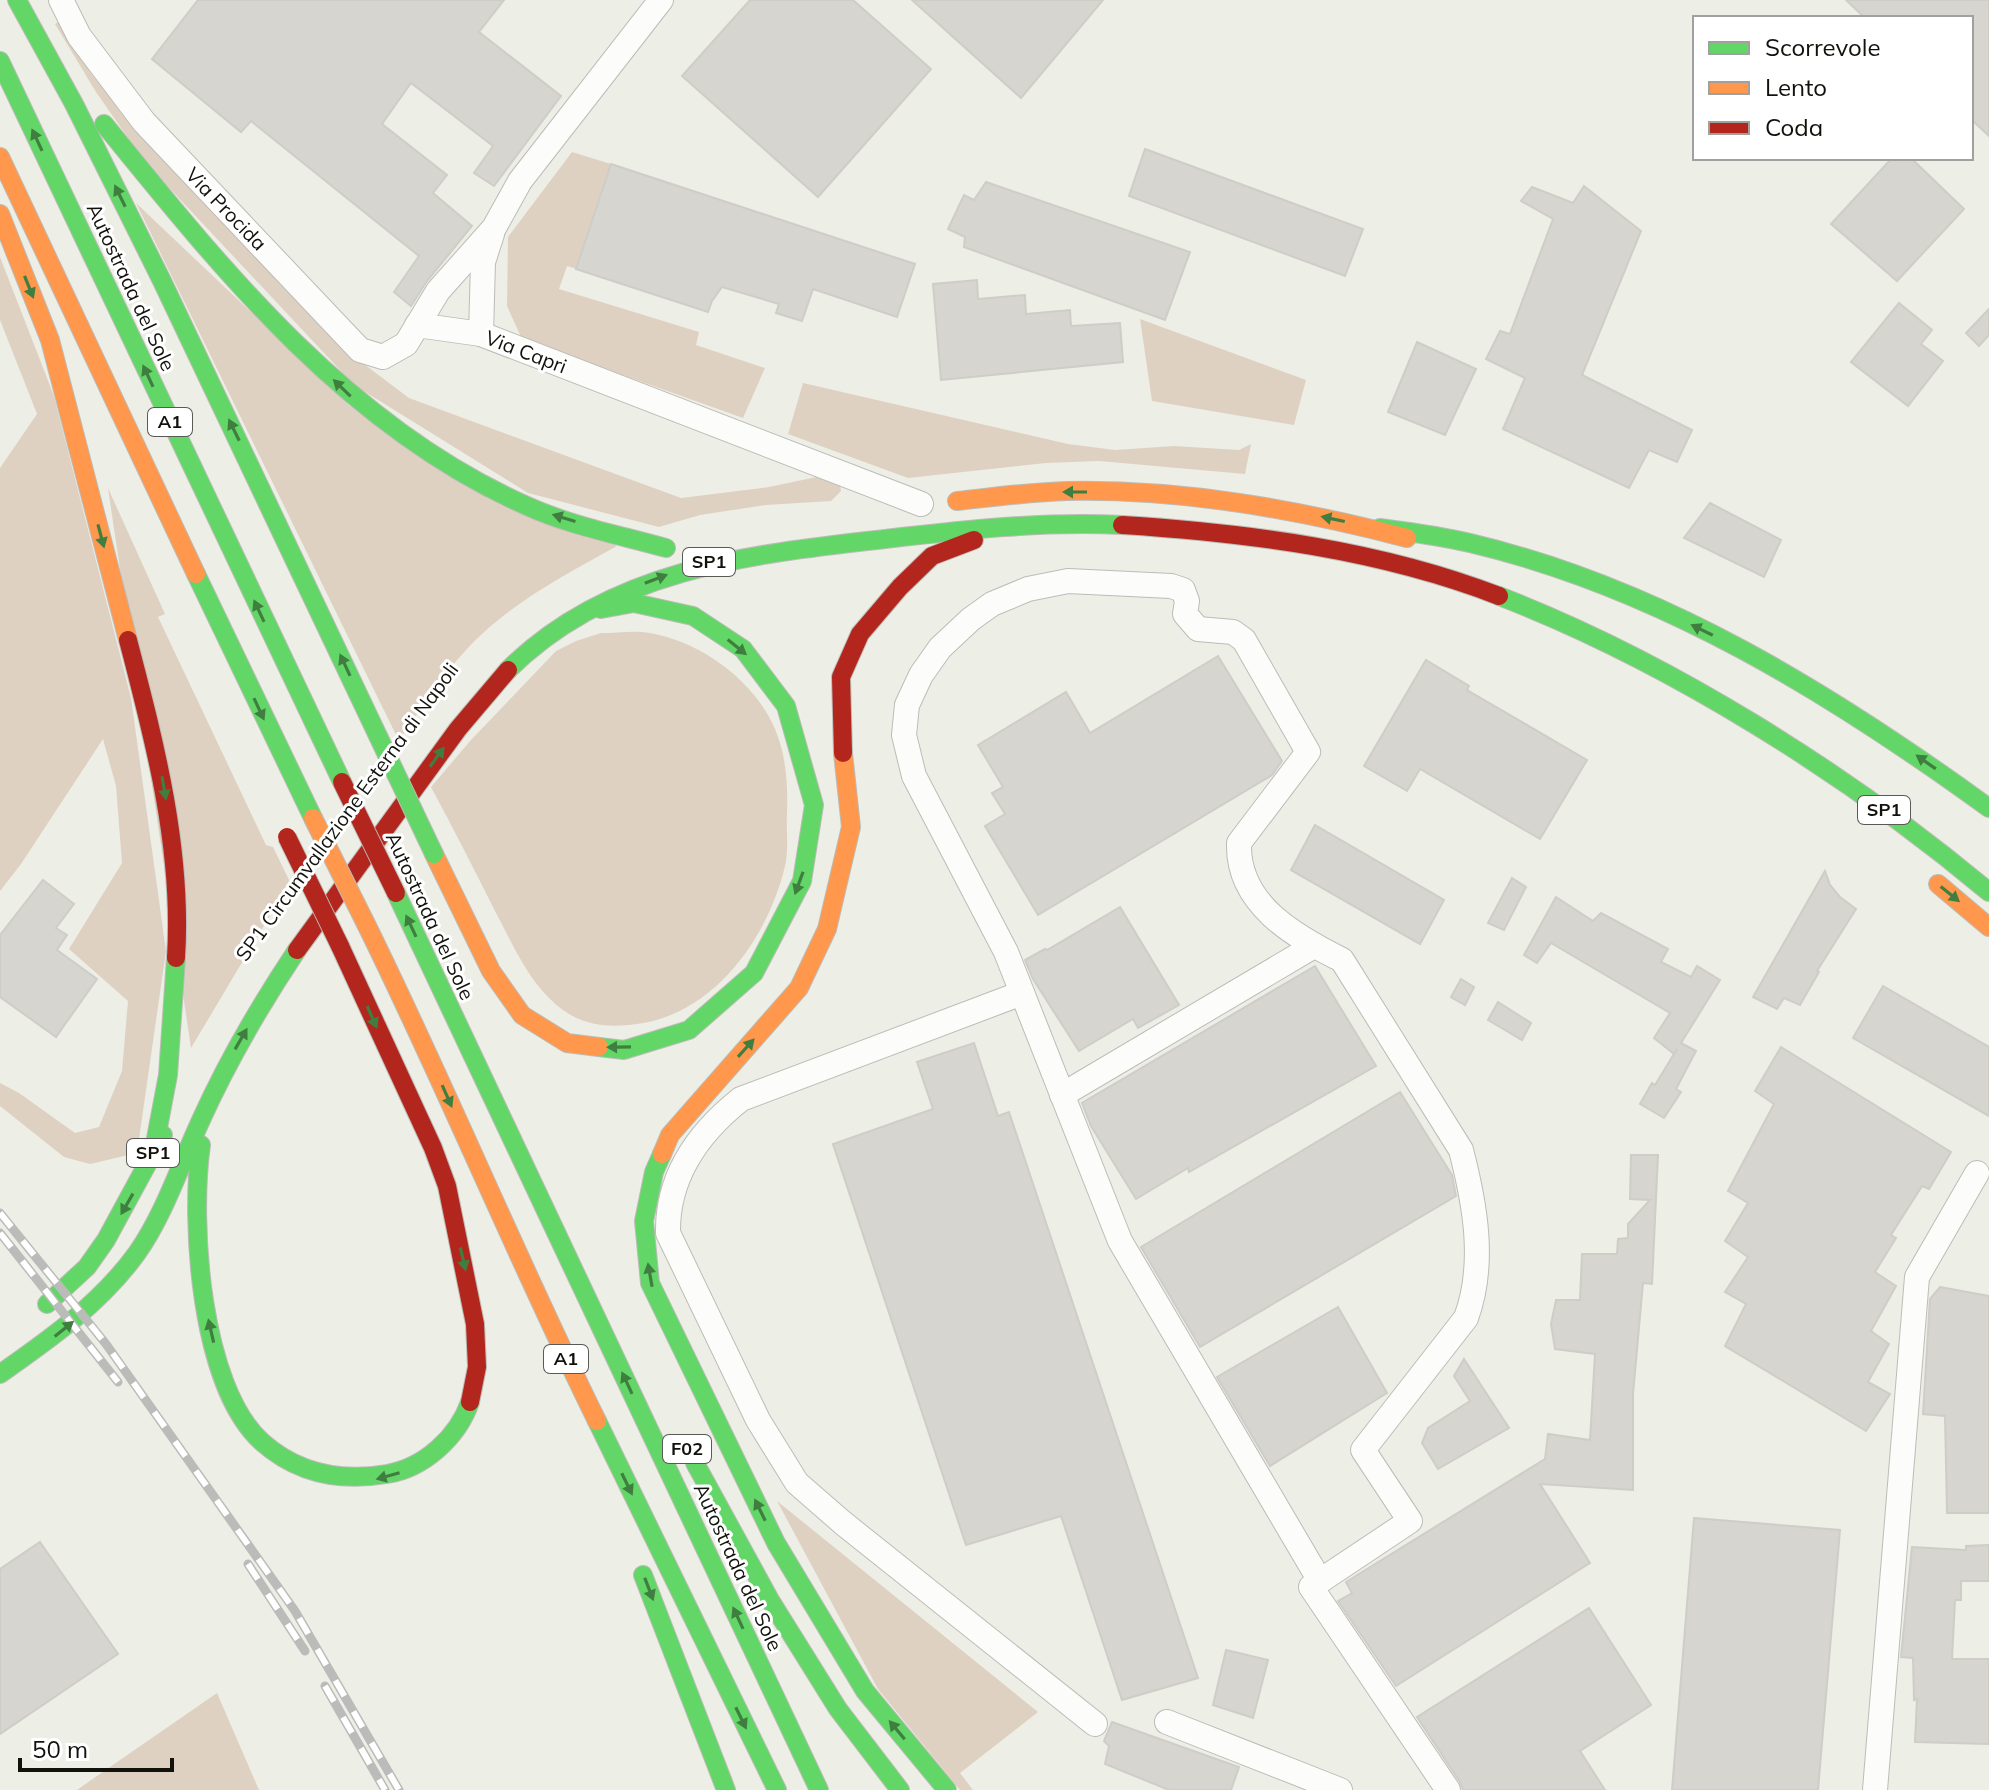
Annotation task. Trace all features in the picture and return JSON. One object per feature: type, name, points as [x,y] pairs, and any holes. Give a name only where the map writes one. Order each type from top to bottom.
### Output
[{"type":"highway","points":[[17,0],[52,59],[245,451],[491,971],[522,1015],[567,1043],[624,1050],[689,1030],[754,973],[802,881],[814,805],[786,706],[743,649],[693,616],[634,603],[587,611]]},
{"type":"highway","name":"SP1","points":[[52,59],[189,229],[276,325],[357,402],[396,432],[452,467],[527,507],[672,545],[632,561]]},
{"type":"highway","name":"Autostrada del Sole","points":[[0,61],[819,1790]]},
{"type":"highway","name":"A1","points":[[0,157],[256,704],[411,1015],[541,1307],[777,1790]]},
{"type":"highway","points":[[26,212],[73,356]]},
{"type":"highway","points":[[0,214],[50,340],[152,730],[165,797],[175,878],[177,942],[168,1075],[153,1154]]},
{"type":"highway","points":[[878,510],[1020,494],[1111,491],[1217,500],[1364,526],[1446,548],[1528,578]]},
{"type":"highway","name":"SP1 Circumvallazione Esterna di Napoli","points":[[0,1374],[57,1335],[123,1272],[152,1226],[236,1047],[299,946],[450,740],[517,661],[554,631],[587,611],[663,575],[706,563],[801,547],[1012,525],[1071,523],[1234,536],[1395,562],[1495,594],[1587,634],[1774,736],[1912,829],[1989,892]]},
{"type":"highway","points":[[947,1790],[865,1691],[776,1543],[650,1283],[644,1221],[654,1172],[670,1135],[799,988],[827,929],[851,827],[842,740],[841,677],[860,634],[900,587],[932,556],[1012,525]]},
{"type":"highway","points":[[1364,526],[1440,537],[1507,553],[1584,579],[1681,620],[1805,683],[1915,754],[1989,808]]},
{"type":"highway","points":[[1234,536],[1355,573]]},
{"type":"highway","name":"SP1 Circumvallazione Esterna di Napoli","points":[[303,903],[406,762]]},
{"type":"highway","points":[[218,1087],[199,1155],[198,1237],[208,1316],[224,1380],[235,1405],[260,1440],[273,1452],[319,1475],[365,1480],[382,1478],[413,1467],[441,1447],[453,1433],[470,1402],[477,1370],[470,1290],[444,1175],[284,830]]},
{"type":"highway","points":[[1925,873],[1989,927]]},
{"type":"highway","points":[[491,1098],[634,1354]]},
{"type":"highway","name":"SP1","points":[[33,1315],[87,1267],[106,1240],[182,1099]]},
{"type":"highway","points":[[541,1307],[614,1497]]},
{"type":"highway","name":"F02","points":[[687,1449],[770,1600],[838,1709],[900,1790]]},
{"type":"highway","points":[[636,1556],[726,1790]]},
{"type":"street","name":"Via Procida","points":[[61,0],[79,36],[144,122],[360,350],[383,357],[406,344],[417,325]]},
{"type":"street","points":[[481,334],[483,262],[494,228],[520,181],[661,0]]},
{"type":"street","points":[[417,325],[438,291],[494,228]]},
{"type":"street","name":"Via Capri","points":[[417,325],[481,334],[921,504]]},
{"type":"street","points":[[1320,1581],[1120,1241],[1006,952],[914,776],[904,735],[907,705],[921,675],[940,648],[971,619],[992,604],[1028,589],[1068,581],[1171,586],[1183,590],[1187,601],[1185,614],[1198,629],[1233,632],[1244,640],[1308,752],[1239,843],[1238,858],[1243,876],[1264,911],[1314,946],[1342,960],[1461,1150],[1477,1235],[1475,1292],[1466,1318],[1363,1450],[1410,1521],[1320,1581],[1311,1587],[1448,1790]]},
{"type":"street","points":[[1062,1095],[1314,946]]},
{"type":"street","points":[[1022,993],[741,1099],[713,1122],[677,1180],[668,1214],[668,1233],[758,1420],[797,1483],[1095,1724]]},
{"type":"street","points":[[1875,1790],[1917,1277],[1977,1173]]},
{"type":"street","points":[[1167,1722],[1340,1790]]},
{"type":"shaded area","points":[[58,22],[92,75],[135,128],[356,358],[409,398],[681,498],[769,487],[826,475],[840,483],[841,491],[831,501],[766,505],[700,515],[659,527],[528,493],[354,385],[144,161],[96,92],[55,24]]},
{"type":"shaded area","points":[[572,152],[611,164],[577,269],[567,266],[559,289],[699,332],[696,345],[765,368],[743,418],[522,339],[507,306],[508,237]]},
{"type":"shaded area","points":[[136,203],[350,406],[617,546],[530,597],[482,634],[448,672],[399,741]]},
{"type":"shaded area","points":[[0,257],[54,396],[131,698],[166,951],[137,1153],[90,1164],[64,1157],[0,1106],[0,1083],[75,1133],[99,1127],[122,1071],[128,1001],[69,949],[122,863],[116,786],[103,739],[0,891],[0,468],[37,414],[0,320]]},
{"type":"shaded area","points":[[1140,319],[1306,380],[1294,425],[1152,401]]},
{"type":"shaded area","points":[[803,383],[1068,444],[1115,450],[1174,446],[1239,450],[1251,444],[1245,474],[1099,461],[1046,463],[908,478],[788,434]]},
{"type":"shaded area","points":[[108,488],[165,614],[158,617],[266,845],[273,847],[290,882],[191,1048]]},
{"type":"shaded area","points":[[644,632],[669,638],[706,654],[724,666],[740,679],[766,711],[779,739],[787,780],[785,866],[766,920],[751,945],[713,989],[690,1005],[665,1017],[612,1026],[590,1023],[569,1014],[540,989],[513,945],[431,787],[470,741],[556,651],[601,633]]},
{"type":"shaded area","points":[[777,1501],[1038,1712],[960,1773],[973,1790],[960,1790],[878,1689]]},
{"type":"shaded area","points":[[217,1693],[259,1790],[77,1790],[94,1778]]},
{"type":"building","points":[[198,0],[504,0],[479,32],[561,96],[494,186],[474,173],[493,146],[411,83],[382,124],[447,175],[433,193],[472,226],[427,281],[411,306],[394,292],[419,256],[251,121],[241,132],[152,59]]},
{"type":"building","points":[[750,0],[853,0],[931,69],[818,197],[682,76]]},
{"type":"building","points":[[912,0],[1103,0],[1021,98]]},
{"type":"building","points":[[1846,0],[1989,0],[1989,136],[1973,121],[1973,16],[1863,16]]},
{"type":"building","points":[[1145,149],[1363,229],[1345,276],[1129,196]]},
{"type":"building","points":[[1890,160],[1913,160],[1964,209],[1897,281],[1831,224]]},
{"type":"building","points":[[611,164],[915,264],[897,317],[813,289],[802,321],[776,313],[779,304],[722,287],[708,312],[576,269]]},
{"type":"building","points":[[986,182],[1190,252],[1165,320],[964,247],[965,237],[948,229],[964,195],[974,200]]},
{"type":"building","points":[[1584,186],[1641,231],[1582,375],[1692,430],[1677,462],[1649,450],[1629,488],[1503,429],[1525,378],[1486,359],[1500,331],[1510,334],[1553,219],[1521,201],[1532,187],[1573,203]]},
{"type":"building","points":[[977,280],[978,299],[1025,295],[1026,314],[1070,310],[1071,326],[1120,323],[1123,362],[941,380],[933,284]]},
{"type":"building","points":[[1899,303],[1932,330],[1921,344],[1943,361],[1908,406],[1851,362]]},
{"type":"building","points":[[1989,309],[1989,335],[1979,346],[1966,333]]},
{"type":"building","points":[[1417,342],[1476,369],[1445,435],[1388,412]]},
{"type":"building","points":[[1710,503],[1781,540],[1764,577],[1684,538]]},
{"type":"building","points":[[1218,656],[1282,761],[1272,775],[1038,915],[985,826],[1005,814],[992,793],[1003,787],[978,745],[1066,692],[1090,733]]},
{"type":"building","points":[[1426,660],[1469,686],[1467,690],[1587,760],[1540,839],[1420,769],[1407,791],[1364,766]]},
{"type":"building","points":[[1315,825],[1444,900],[1420,944],[1291,870]]},
{"type":"building","points":[[1825,871],[1830,885],[1856,909],[1817,971],[1800,1005],[1784,998],[1777,1009],[1753,997]]},
{"type":"building","points":[[1512,878],[1526,887],[1504,930],[1488,923]]},
{"type":"building","points":[[43,880],[74,904],[56,928],[67,935],[57,950],[97,979],[56,1037],[0,997],[0,935]]},
{"type":"building","points":[[1556,897],[1593,921],[1601,913],[1668,949],[1661,962],[1691,977],[1697,966],[1720,980],[1681,1043],[1696,1051],[1676,1089],[1681,1092],[1664,1118],[1640,1104],[1674,1054],[1654,1038],[1670,1013],[1551,943],[1537,963],[1524,955]]},
{"type":"building","points":[[1120,907],[1179,1005],[1138,1028],[1133,1019],[1079,1051],[1033,979],[1025,960]]},
{"type":"building","points":[[1315,966],[1376,1066],[1136,1199],[1091,1126],[1082,1103]]},
{"type":"building","points":[[1461,979],[1474,987],[1465,1005],[1451,997]]},
{"type":"building","points":[[1883,986],[1989,1047],[1989,1116],[1853,1038]]},
{"type":"building","points":[[1498,1002],[1531,1023],[1522,1040],[1488,1020]]},
{"type":"building","points":[[974,1043],[998,1116],[1009,1112],[1198,1678],[1122,1700],[1061,1516],[966,1545],[833,1144],[933,1109],[917,1062]]},
{"type":"building","points":[[1781,1047],[1951,1152],[1929,1189],[1922,1186],[1891,1235],[1896,1238],[1875,1272],[1896,1286],[1871,1331],[1889,1344],[1868,1382],[1890,1394],[1866,1431],[1725,1346],[1746,1304],[1725,1292],[1748,1257],[1725,1241],[1748,1203],[1728,1191],[1774,1104],[1755,1091]]},
{"type":"building","points":[[1400,1092],[1452,1175],[1456,1196],[1200,1347],[1141,1247]]},
{"type":"building","points":[[1631,1155],[1658,1155],[1652,1284],[1643,1283],[1633,1394],[1633,1490],[1540,1484],[1590,1563],[1396,1686],[1338,1601],[1352,1593],[1346,1582],[1545,1459],[1548,1434],[1590,1440],[1595,1354],[1555,1349],[1551,1324],[1556,1300],[1580,1300],[1582,1254],[1617,1254],[1618,1239],[1628,1238],[1628,1224],[1650,1200],[1630,1199]]},
{"type":"building","points":[[1940,1287],[1989,1296],[1989,1513],[1947,1513],[1945,1416],[1923,1414],[1930,1299]]},
{"type":"building","points":[[1338,1307],[1387,1393],[1270,1466],[1217,1377]]},
{"type":"building","points":[[1464,1359],[1509,1428],[1438,1469],[1422,1443],[1428,1428],[1470,1401],[1454,1376]]},
{"type":"building","points":[[1694,1518],[1840,1530],[1818,1790],[1672,1790]]},
{"type":"building","points":[[40,1542],[118,1654],[0,1734],[0,1569]]},
{"type":"building","points":[[1989,1545],[1989,1581],[1961,1581],[1961,1600],[1955,1600],[1952,1659],[1989,1659],[1989,1744],[1915,1742],[1917,1699],[1914,1700],[1913,1658],[1901,1657],[1912,1547],[1966,1550],[1966,1546]]},
{"type":"building","points":[[1589,1608],[1651,1705],[1580,1751],[1605,1790],[1463,1790],[1417,1717]]},
{"type":"building","points":[[1226,1650],[1268,1660],[1253,1718],[1213,1705]]},
{"type":"building","points":[[1112,1722],[1239,1767],[1231,1790],[1169,1790],[1105,1764],[1109,1746],[1104,1741]]},
{"type":"railway","points":[[0,1213],[106,1344],[295,1611],[399,1790]]},
{"type":"railway","points":[[0,1233],[118,1382]]},
{"type":"railway","points":[[248,1564],[305,1651]]},
{"type":"railway","points":[[325,1686],[385,1790]]},
{"type":"traffic: fast","points":[[17,0],[74,104],[162,281],[378,736]]},
{"type":"traffic: fast","points":[[0,61],[342,782]]},
{"type":"traffic: fast","points":[[104,124],[243,289],[293,341],[402,434],[462,473],[527,506],[578,525],[666,548]]},
{"type":"traffic: fast","points":[[508,670],[548,636],[591,609],[636,588],[733,560],[834,545],[974,530],[1062,524],[1122,525]]},
{"type":"traffic: fast","points":[[1380,528],[1459,541],[1541,563],[1610,587],[1677,617],[1806,686],[1869,725],[1989,808]]},
{"type":"traffic: fast","points":[[196,574],[313,818]]},
{"type":"traffic: fast","points":[[1499,596],[1628,654],[1756,725],[1877,806],[1989,892]]},
{"type":"traffic: fast","points":[[599,1047],[624,1050],[689,1030],[754,973],[802,881],[814,805],[786,706],[743,649],[693,616],[634,603],[601,609]]},
{"type":"traffic: fast","points":[[378,736],[434,854]]},
{"type":"traffic: fast","points":[[396,893],[819,1790]]},
{"type":"traffic: fast","points":[[0,1374],[56,1334],[91,1304],[137,1253],[164,1206],[211,1098],[234,1054],[297,950]]},
{"type":"traffic: fast","points":[[153,1154],[168,1075],[176,958]]},
{"type":"traffic: fast","points":[[47,1304],[87,1267],[106,1240],[163,1135]]},
{"type":"traffic: fast","points":[[201,1145],[197,1216],[204,1301],[225,1383],[241,1416],[262,1442],[290,1462],[320,1473],[353,1477],[387,1474],[414,1465],[438,1449],[457,1427],[470,1402]]},
{"type":"traffic: fast","points":[[662,1154],[654,1172],[644,1221],[650,1283],[776,1543],[865,1691],[947,1790]]},
{"type":"traffic: fast","points":[[597,1421],[777,1790]]},
{"type":"traffic: fast","points":[[695,1463],[770,1600],[838,1709],[900,1790]]},
{"type":"traffic: fast","points":[[643,1575],[726,1790]]},
{"type":"traffic: slow","points":[[0,157],[196,574]]},
{"type":"traffic: slow","points":[[0,214],[50,340],[128,640]]},
{"type":"traffic: slow","points":[[957,501],[1067,491],[1153,493],[1281,510],[1407,538]]},
{"type":"traffic: slow","points":[[662,1154],[670,1135],[799,988],[827,929],[851,827],[843,753]]},
{"type":"traffic: slow","points":[[313,818],[366,924]]},
{"type":"traffic: slow","points":[[434,854],[491,971],[522,1015],[567,1043],[599,1047]]},
{"type":"traffic: slow","points":[[1938,884],[1989,927]]},
{"type":"traffic: slow","points":[[366,924],[597,1421]]},
{"type":"traffic: jam","points":[[1122,525],[1218,533],[1314,546],[1408,567],[1499,596]]},
{"type":"traffic: jam","points":[[843,753],[841,677],[860,634],[900,587],[932,556],[974,540]]},
{"type":"traffic: jam","points":[[128,640],[165,797],[175,877],[176,958]]},
{"type":"traffic: jam","points":[[297,950],[458,729],[508,670]]},
{"type":"traffic: jam","points":[[342,782],[396,893]]},
{"type":"traffic: jam","points":[[287,837],[340,946]]},
{"type":"traffic: jam","points":[[340,946],[433,1148],[447,1186],[475,1324],[477,1367],[470,1402]]}]
